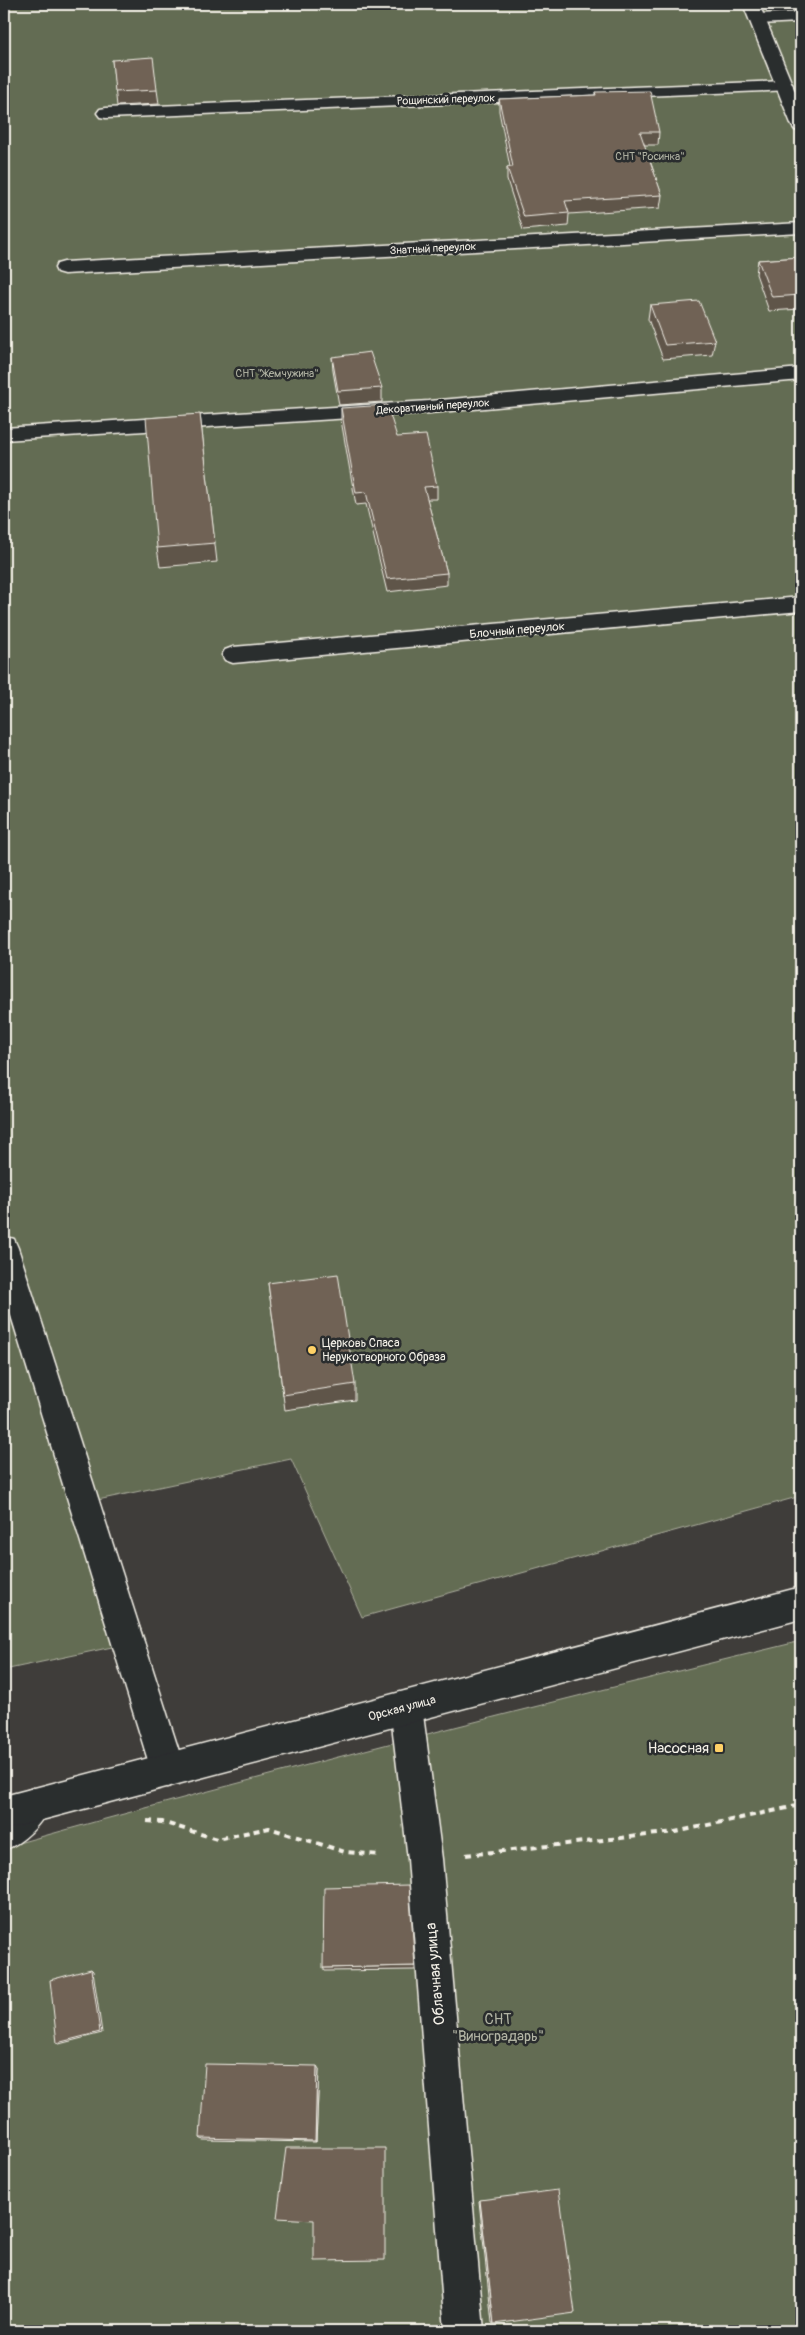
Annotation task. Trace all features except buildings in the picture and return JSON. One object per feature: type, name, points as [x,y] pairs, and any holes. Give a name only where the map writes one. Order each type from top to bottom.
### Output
[{"type":"main road","points":[[801,17],[754,12],[801,126]]},
{"type":"main road","name":"Рощинский переулок","points":[[106,113],[785,86]]},
{"type":"main road","name":"Знатный переулок","points":[[64,268],[801,228]]},
{"type":"main road","name":"Декоративный переулок","points":[[4,434],[419,407],[801,374]]},
{"type":"main road","name":"Блочный переулок","points":[[233,655],[801,604]]},
{"type":"main road","points":[[4,1248],[168,1770]]},
{"type":"main road","name":"Орская улица","points":[[18,1809],[801,1604]]},
{"type":"main road","name":"Облачная улица","points":[[406,1707],[425,1859],[465,2331]]},
{"type":"main road","points":[[4,1833],[18,1809]]},
{"type":"green space","points":[[4,4],[801,4],[801,1496],[362,1617],[291,1459],[93,1501],[145,1640],[4,1670]]},
{"type":"green space","name":"СНТ \"Виноградарь\"","points":[[801,1641],[801,2331],[4,2331],[4,1847],[401,1741]]},
{"type":"place","name":"Церковь Спаса Нерукотворного Образа","points":[[312,1350]]},
{"type":"place","name":"Насосная","points":[[719,1748]]},
{"type":"park label","name":"СНТ \"Росинка\"","points":[[650,156]]},
{"type":"park label","name":"СНТ \"Жемчужина\"","points":[[277,373]]}]
